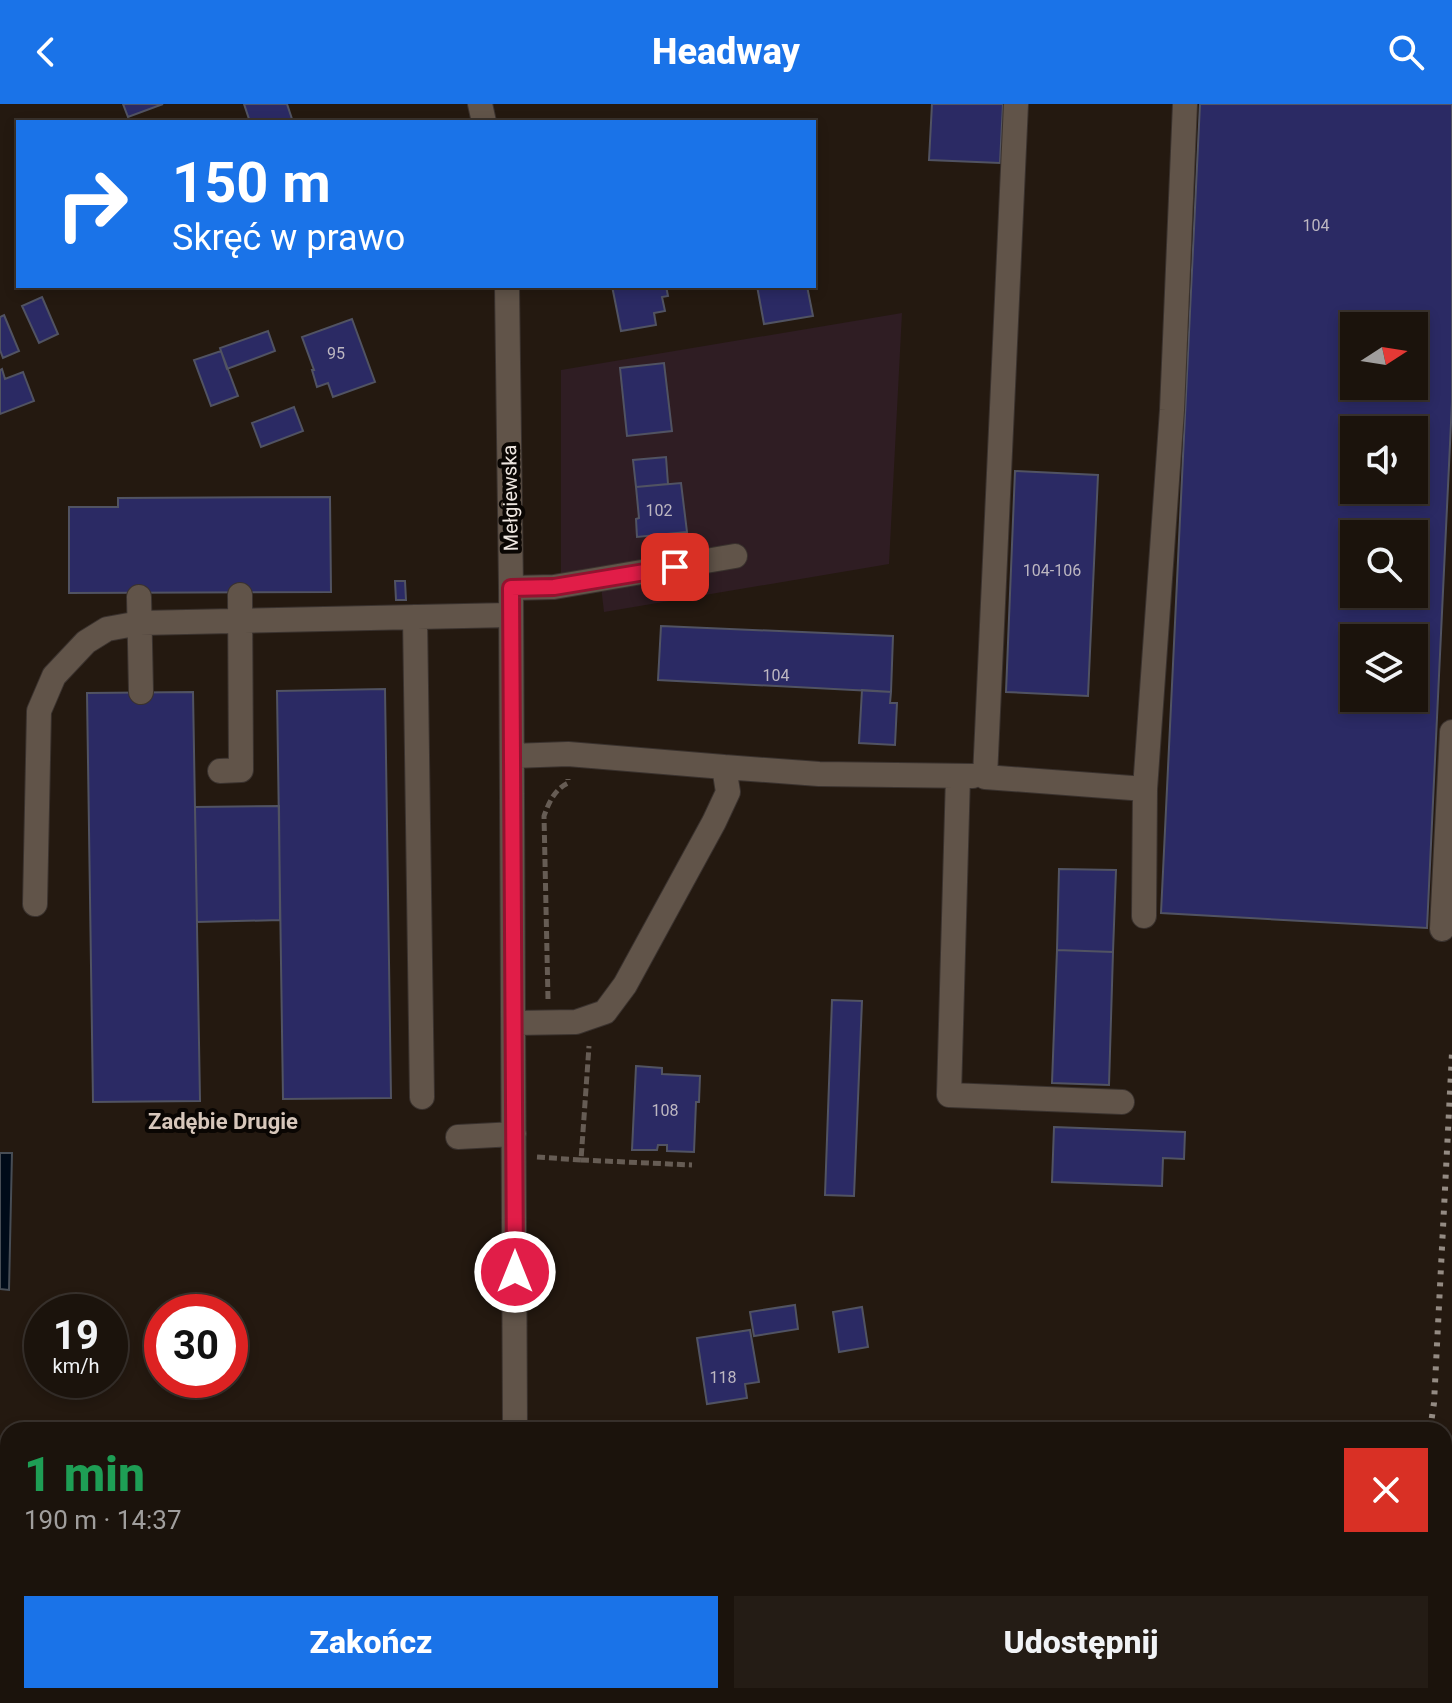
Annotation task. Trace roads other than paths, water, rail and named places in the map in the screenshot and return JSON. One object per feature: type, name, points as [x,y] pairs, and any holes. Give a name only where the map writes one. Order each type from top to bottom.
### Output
[{"type":"street","points":[[985,777],[1016,104]]},
{"type":"street","points":[[1144,916],[1145,789],[1172,410],[1185,104]]},
{"type":"street","name":"Mełgiewska","points":[[507,288],[515,1422]]},
{"type":"street","points":[[511,588],[554,587],[735,556]]},
{"type":"street","points":[[220,771],[241,770],[240,595]]},
{"type":"street","points":[[139,597],[141,692]]},
{"type":"street","points":[[35,904],[39,711],[54,676],[86,642],[107,629],[140,623],[511,615]]},
{"type":"street","points":[[415,617],[422,1097]]},
{"type":"street","points":[[1442,929],[1452,732]]},
{"type":"street","points":[[512,756],[568,754],[819,774],[985,777],[1145,789]]},
{"type":"street","points":[[514,1023],[576,1022],[605,1012],[625,985],[675,896],[728,792],[724,767]]},
{"type":"street","points":[[958,776],[949,1095],[1122,1102]]},
{"type":"street","points":[[458,1137],[514,1134]]},
{"type":"water","points":[[0,1153],[12,1153],[9,1290],[0,1289]]},
{"type":"railway","points":[[1431,1422],[1452,1053]]},
{"type":"district","name":"Zadębie Drugie","points":[[223,1121]]}]
